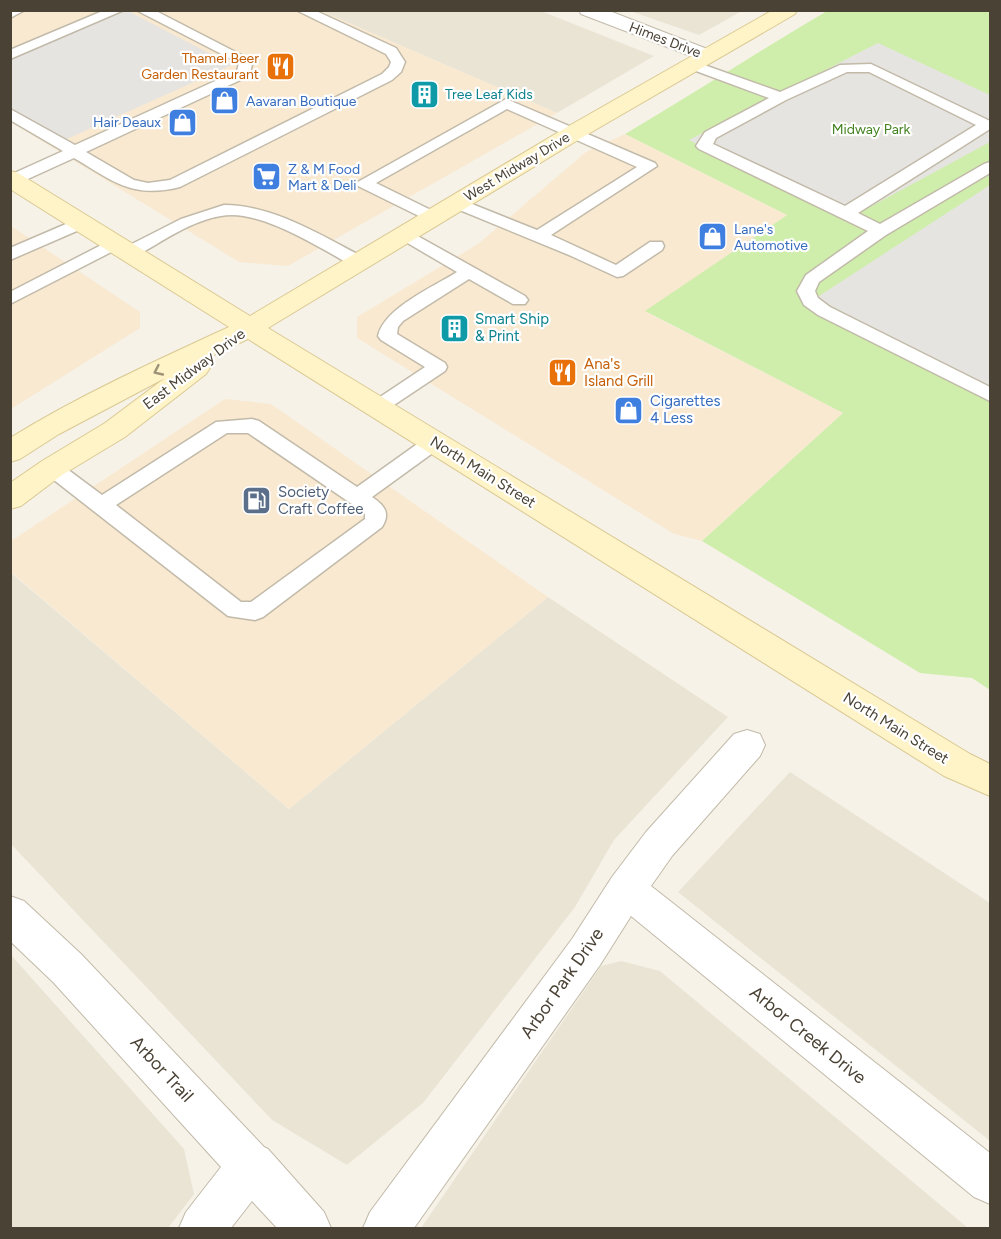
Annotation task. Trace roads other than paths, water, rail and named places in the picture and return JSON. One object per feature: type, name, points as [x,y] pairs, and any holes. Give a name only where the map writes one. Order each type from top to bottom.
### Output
[{"type":"main road","name":"West Midway Drive","points":[[249,328],[575,132],[788,10]]},
{"type":"main road","name":"North Main Street","points":[[12,179],[957,765],[990,781]]},
{"type":"main road","name":"East Midway Drive","points":[[10,452],[49,427],[148,375],[249,328]]},
{"type":"main road","name":"East Midway Drive","points":[[10,498],[52,468],[115,430],[249,328]]},
{"type":"main road","name":"North Main Street","points":[[957,765],[990,801]]},
{"type":"street","name":"Himes Drive","points":[[588,10],[701,60]]},
{"type":"street","name":"Arbor Park Drive","points":[[386,1228],[586,951],[626,889],[659,844],[747,745]]},
{"type":"street","name":"Arbor Creek Drive","points":[[626,889],[990,1181]]},
{"type":"street","name":"Arbor Trail","points":[[10,914],[66,968],[252,1165],[308,1228]]},
{"type":"street","points":[[202,1228],[252,1165]]},
{"type":"lane","points":[[10,14],[19,10]]},
{"type":"lane","points":[[10,55],[118,10]]},
{"type":"lane","points":[[12,179],[244,73],[246,61],[142,10]]},
{"type":"lane","points":[[10,113],[129,183],[139,187],[160,188],[174,184],[387,77],[396,69],[398,62],[391,51],[302,10]]},
{"type":"lane","points":[[701,60],[781,97]]},
{"type":"lane","points":[[880,231],[704,146],[710,135],[781,97],[845,68],[871,68],[989,126]]},
{"type":"lane","points":[[433,217],[364,183],[506,103],[649,166],[538,236]]},
{"type":"lane","points":[[846,213],[989,126]]},
{"type":"lane","points":[[990,167],[880,231],[812,279],[806,291],[810,301],[824,312],[990,395]]},
{"type":"lane","points":[[456,203],[575,250],[617,272],[657,246]]},
{"type":"lane","points":[[10,298],[120,248],[226,209],[247,211],[315,239],[359,262]]},
{"type":"lane","points":[[10,255],[80,223]]},
{"type":"lane","points":[[405,234],[519,300]]},
{"type":"lane","points":[[378,407],[438,367],[387,336],[388,326],[397,317],[469,272]]},
{"type":"lane","points":[[52,468],[236,610],[255,610],[375,522],[376,510],[252,426],[222,427],[100,505]]},
{"type":"lane","points":[[357,497],[434,442]]},
{"type":"place","name":"Thamel Beer Garden Restaurant","points":[[280,66]]},
{"type":"place","name":"Tree Leaf Kids","points":[[424,94]]},
{"type":"place","name":"Aavaran Boutique","points":[[225,101]]},
{"type":"place","name":"Hair Deaux","points":[[182,122]]},
{"type":"place","name":"Z & M Food Mart & Deli","points":[[267,177]]},
{"type":"place","name":"Lane's Automotive","points":[[713,237]]},
{"type":"place","name":"Smart Ship & Print","points":[[454,328]]},
{"type":"place","name":"Ana's Island Grill","points":[[563,373]]},
{"type":"place","name":"Cigarettes 4 Less","points":[[629,410]]},
{"type":"place","name":"Society Craft Coffee","points":[[257,501]]},
{"type":"park label","name":"Midway Park","points":[[871,129]]}]
